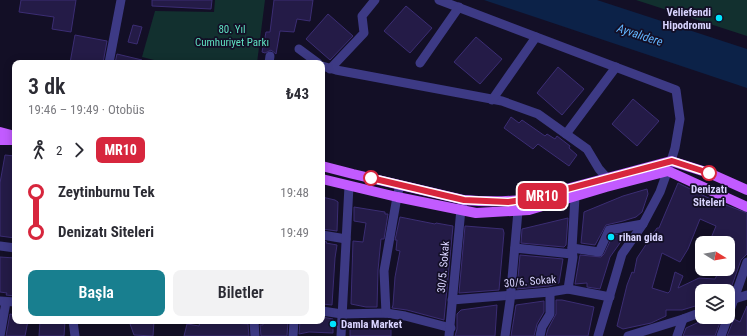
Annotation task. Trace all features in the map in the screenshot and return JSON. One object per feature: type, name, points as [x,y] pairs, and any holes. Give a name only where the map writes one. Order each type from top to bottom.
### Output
[{"type":"main road","points":[[0,132],[12,135]]},
{"type":"main road","points":[[0,140],[12,140]]},
{"type":"main road","points":[[325,180],[397,197],[462,205],[529,199],[672,161],[709,173],[747,190]]},
{"type":"main road","points":[[325,167],[400,185],[462,205],[476,213],[528,210],[633,179],[668,171],[747,207]]},
{"type":"street","points":[[110,60],[121,0]]},
{"type":"street","points":[[326,68],[364,33],[362,16],[375,0]]},
{"type":"street","points":[[440,0],[676,90],[680,119],[676,148],[672,161],[660,192],[643,224],[622,254],[598,336]]},
{"type":"street","points":[[420,63],[459,8]]},
{"type":"street","points":[[492,100],[536,37]]},
{"type":"street","points":[[299,49],[314,60]]},
{"type":"street","points":[[566,134],[616,67]]},
{"type":"street","points":[[326,68],[502,101],[538,114],[587,149],[599,169],[607,178]]},
{"type":"street","points":[[386,313],[384,271],[400,185]]},
{"type":"street","points":[[341,336],[350,186]]},
{"type":"street","points":[[568,289],[573,257],[572,251],[576,197]]},
{"type":"street","name":"30/5. Sokak","points":[[450,332],[462,205]]},
{"type":"street","points":[[505,336],[518,211]]},
{"type":"street","points":[[515,248],[600,252],[609,230],[643,224]]},
{"type":"street","points":[[325,235],[346,238]]},
{"type":"street","points":[[0,246],[12,248]]},
{"type":"street","points":[[735,290],[747,262]]},
{"type":"street","name":"30/6. Sokak","points":[[452,300],[510,294],[550,292],[568,289],[610,297]]},
{"type":"street","points":[[540,336],[542,327],[550,314],[550,292]]},
{"type":"street","points":[[735,299],[747,295]]},
{"type":"street","points":[[0,336],[7,302]]},
{"type":"street","points":[[325,311],[342,314],[386,313],[405,316],[450,332]]},
{"type":"street","points":[[628,336],[695,315]]},
{"type":"street","points":[[676,336],[683,319]]},
{"type":"street","points":[[73,324],[75,336]]},
{"type":"street","points":[[254,324],[255,336]]},
{"type":"street","points":[[293,336],[294,324]]},
{"type":"street","points":[[721,336],[725,324]]},
{"type":"green space","name":"80. Yıl Cumhuriyet Parkı","points":[[215,0],[265,0],[257,60],[154,60],[142,57],[155,11],[214,12]]},
{"type":"green space","name":"Veliefendi Hipodromu","points":[[636,0],[747,0],[747,36]]},
{"type":"water","name":"Ayvalıdere","points":[[484,0],[597,0],[747,49],[747,88]]},
{"type":"building","points":[[21,0],[76,0],[71,32],[52,29],[54,17],[19,12]]},
{"type":"building","points":[[152,0],[212,0],[211,9],[152,6]]},
{"type":"building","points":[[274,0],[313,0],[310,21],[297,19],[294,32],[280,31],[276,54],[271,50],[265,53],[262,52],[266,32],[270,32]]},
{"type":"building","points":[[406,6],[432,28],[410,53],[384,31]]},
{"type":"building","points":[[328,14],[353,36],[330,60],[306,39]]},
{"type":"building","points":[[133,25],[142,27],[137,44],[128,42]]},
{"type":"building","points":[[75,35],[107,41],[104,60],[71,60]]},
{"type":"building","points":[[476,37],[502,59],[480,84],[454,62]]},
{"type":"building","points":[[117,54],[142,60],[116,60]]},
{"type":"building","points":[[558,67],[584,89],[562,115],[537,93]]},
{"type":"building","points":[[633,99],[659,121],[637,146],[612,124]]},
{"type":"building","points":[[511,117],[519,123],[522,120],[545,136],[547,134],[555,139],[557,136],[570,146],[569,148],[577,155],[569,166],[538,144],[533,149],[504,128]]},
{"type":"building","points":[[5,155],[12,156],[12,238],[0,236],[0,183]]},
{"type":"building","points":[[678,183],[725,206],[726,205],[747,213],[747,254],[741,260],[732,284],[695,284],[695,306],[682,310],[666,310],[666,316],[651,323],[623,329],[617,326],[627,285],[632,272],[634,273],[637,258],[657,228],[659,228]]},
{"type":"building","points":[[647,189],[648,194],[642,212],[636,217],[606,225],[595,245],[581,243],[584,212],[623,196]]},
{"type":"building","points":[[325,198],[338,202],[337,231],[325,229]]},
{"type":"building","points":[[354,207],[385,212],[385,214],[388,214],[384,239],[381,239],[377,307],[366,307],[351,304],[353,241],[363,242],[366,223],[354,221]]},
{"type":"building","points":[[400,217],[453,226],[444,320],[407,310],[392,308],[395,277],[400,251],[396,250],[397,240],[395,240]]},
{"type":"building","points":[[568,218],[566,245],[564,247],[521,243],[522,229]]},
{"type":"building","points":[[465,226],[503,229],[504,233],[499,290],[459,293]]},
{"type":"building","points":[[627,233],[610,257],[600,289],[587,287],[587,283],[575,284],[580,255],[601,257],[613,235]]},
{"type":"building","points":[[325,242],[337,245],[332,305],[325,304]]},
{"type":"building","points":[[520,255],[563,259],[559,283],[549,286],[517,289]]},
{"type":"building","points":[[0,257],[12,258],[12,296],[0,292]]},
{"type":"building","points":[[556,300],[594,307],[588,336],[546,336],[556,314]]},
{"type":"building","points":[[544,301],[544,312],[537,324],[534,336],[511,336],[516,305]]},
{"type":"building","points":[[497,305],[495,336],[455,336],[457,329],[457,314],[461,310]]},
{"type":"building","points":[[747,306],[747,336],[727,336],[732,324],[735,324],[735,320],[740,322]]},
{"type":"building","points":[[10,314],[12,314],[12,324],[27,324],[25,336],[6,336]]},
{"type":"building","points":[[325,318],[333,319],[333,333],[309,332],[299,334],[300,324],[325,324]]},
{"type":"building","points":[[350,321],[373,323],[391,327],[391,336],[350,336]]},
{"type":"building","points":[[40,324],[65,324],[64,336],[39,336]]},
{"type":"building","points":[[130,324],[154,324],[153,336],[134,335]]},
{"type":"building","points":[[187,324],[199,326],[199,324],[248,324],[249,336],[184,336]]},
{"type":"building","points":[[288,324],[287,336],[261,336],[260,325]]},
{"type":"building","points":[[695,324],[719,324],[715,336],[683,336],[686,328]]},
{"type":"bus line","name":"MR10","points":[[371,178],[464,200],[508,202],[529,199],[672,161],[709,173]]},
{"type":"place","name":"Veliefendi Hipodromu","points":[[719,18]]},
{"type":"place","name":"Denizatı Siteleri","points":[[709,173]]},
{"type":"place","name":"rihan gida","points":[[611,237]]},
{"type":"place","name":"Damla Market","points":[[333,324]]}]
